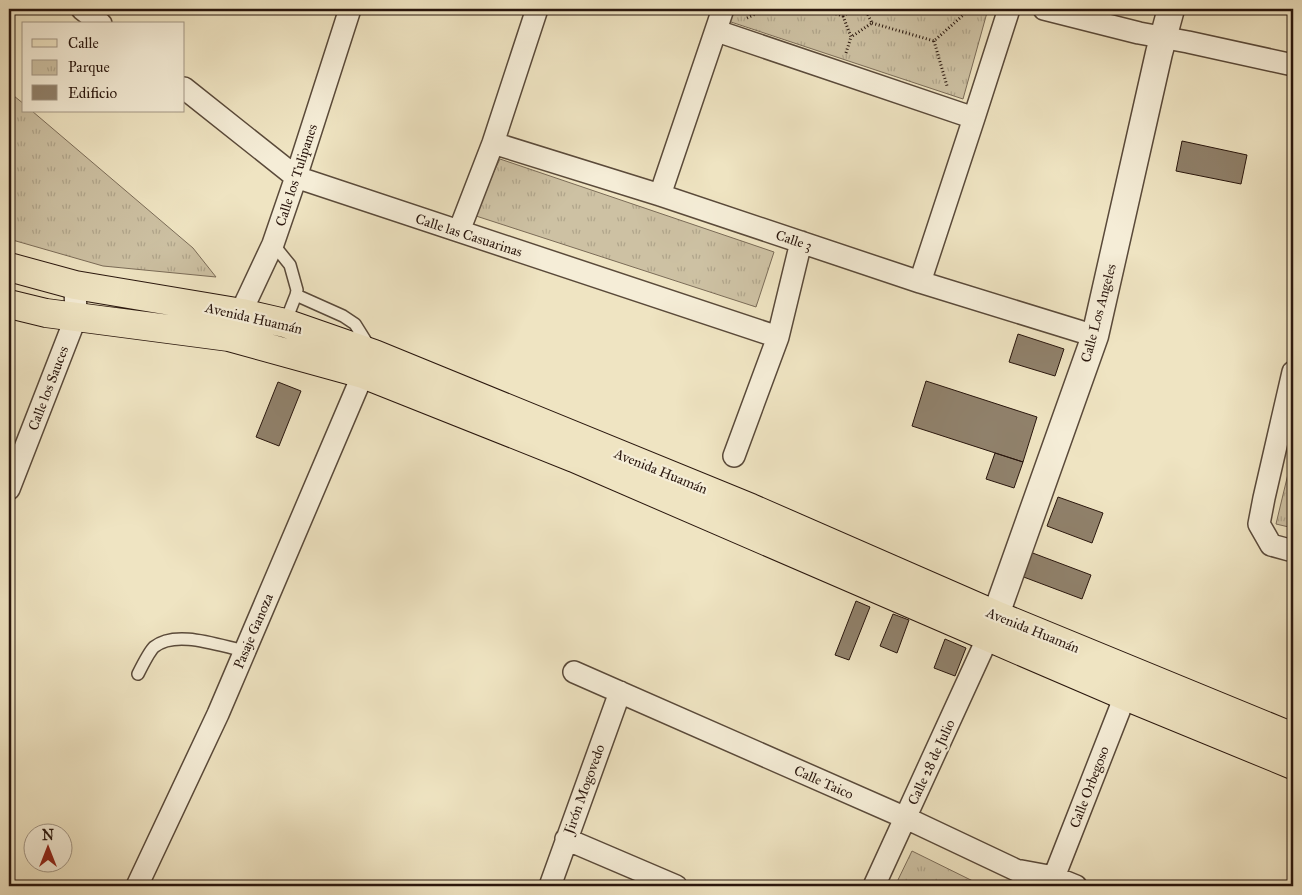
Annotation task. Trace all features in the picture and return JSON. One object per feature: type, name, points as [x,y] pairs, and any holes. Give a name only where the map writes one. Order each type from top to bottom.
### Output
[{"type":"main road","name":"Avenida Huamán","points":[[9,266],[75,285],[242,313],[285,323],[369,364],[574,458],[992,626],[1293,737]]},
{"type":"main road","name":"Avenida Huamán","points":[[9,304],[46,313],[230,336],[369,364]]},
{"type":"main road","name":"Avenida Huamán","points":[[992,626],[1125,696],[1293,766]]},
{"type":"street","points":[[82,9],[98,22]]},
{"type":"street","name":"Calle los Tulipanes","points":[[230,336],[273,244],[350,9]]},
{"type":"street","points":[[458,231],[493,144],[537,9]]},
{"type":"street","points":[[660,195],[723,9]]},
{"type":"street","points":[[920,282],[1008,9]]},
{"type":"street","points":[[1044,9],[1139,33],[1293,64]]},
{"type":"street","name":"Calle Los Angeles","points":[[992,626],[1095,336],[1171,9]]},
{"type":"street","points":[[717,31],[974,118]]},
{"type":"street","name":"Calle las Casuarinas","points":[[185,89],[296,177],[778,337]]},
{"type":"street","name":"Calle 3","points":[[493,144],[660,195],[920,282],[1095,336]]},
{"type":"street","points":[[734,456],[778,337],[801,242]]},
{"type":"street","name":"Calle los Sauces","points":[[9,490],[76,317],[75,285]]},
{"type":"street","name":"Pasaje Ganoza","points":[[138,886],[218,714],[369,364]]},
{"type":"street","points":[[1293,372],[1259,524],[1270,545],[1293,551]]},
{"type":"street","name":"Calle 28 de Julio","points":[[874,886],[992,626]]},
{"type":"street","name":"Calle Taico","points":[[574,672],[906,818],[1013,878],[1054,878],[1076,886]]},
{"type":"street","name":"Jirón Mogovedo","points":[[550,886],[620,692]]},
{"type":"street","name":"Calle Orbegoso","points":[[1054,878],[1125,696]]},
{"type":"street","points":[[566,839],[676,886]]},
{"type":"lane","points":[[273,244],[290,265],[297,290],[285,323]]},
{"type":"lane","points":[[296,295],[343,316],[355,324],[369,364]]},
{"type":"lane","points":[[138,674],[154,648],[167,640],[186,638],[245,651]]},
{"type":"path","points":[[745,19],[766,9]]},
{"type":"path","points":[[818,9],[843,16],[854,9]]},
{"type":"path","points":[[865,9],[872,23],[934,41]]},
{"type":"path","points":[[934,41],[970,9]]},
{"type":"path","points":[[843,16],[851,37],[845,58]]},
{"type":"path","points":[[851,37],[872,23]]},
{"type":"path","points":[[934,41],[949,92]]},
{"type":"green space","points":[[732,9],[988,9],[963,99],[728,21]]},
{"type":"green space","points":[[9,92],[22,102],[22,112],[33,112],[193,248],[216,277],[103,266],[9,239]]},
{"type":"green space","points":[[500,159],[774,252],[756,307],[473,215]]},
{"type":"green space","points":[[1293,453],[1293,528],[1276,524]]},
{"type":"green space","points":[[912,851],[983,886],[895,886]]},
{"type":"building","points":[[1182,141],[1247,155],[1241,184],[1176,171]]},
{"type":"building","points":[[1018,334],[1064,349],[1055,376],[1009,362]]},
{"type":"building","points":[[926,381],[1037,417],[1023,462],[912,426]]},
{"type":"building","points":[[278,382],[301,391],[279,446],[256,437]]},
{"type":"building","points":[[995,453],[1023,462],[1014,488],[986,479]]},
{"type":"building","points":[[1058,497],[1103,513],[1092,543],[1047,526]]},
{"type":"building","points":[[1030,552],[1091,575],[1082,599],[1021,576]]},
{"type":"building","points":[[856,601],[870,607],[849,660],[835,655]]},
{"type":"building","points":[[893,614],[909,620],[897,653],[880,646]]},
{"type":"building","points":[[945,639],[966,648],[955,676],[934,668]]}]
